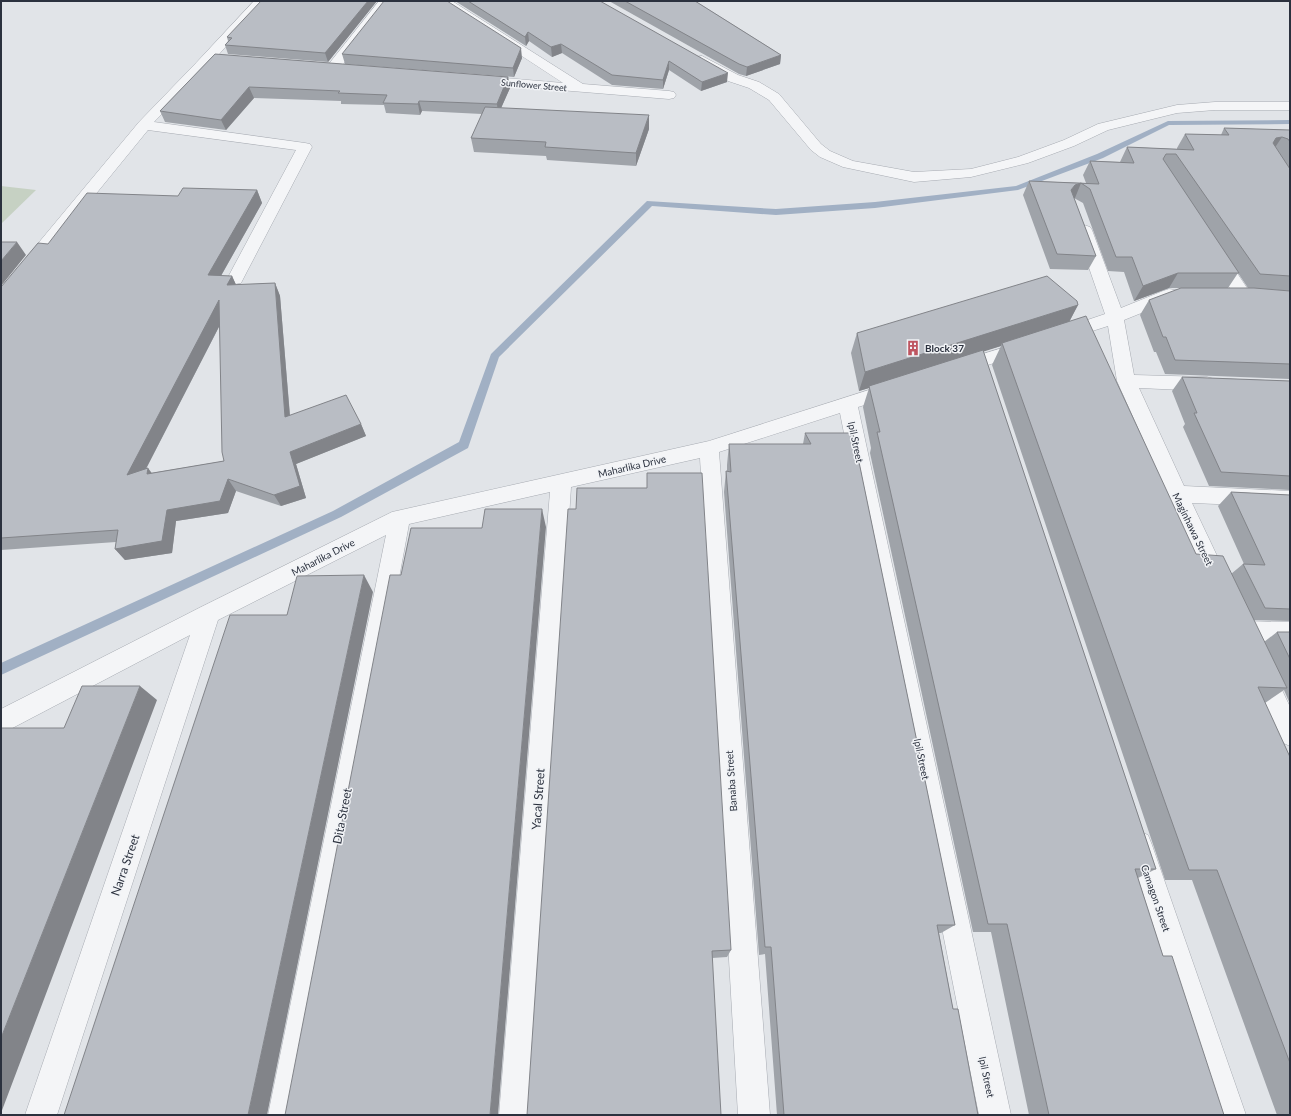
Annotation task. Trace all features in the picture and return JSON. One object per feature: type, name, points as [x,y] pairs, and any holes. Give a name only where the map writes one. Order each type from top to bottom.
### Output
[{"type":"street","points":[[1,299],[144,125],[260,1]]},
{"type":"street","points":[[333,68],[385,1]]},
{"type":"street","points":[[444,1],[508,43],[583,89]]},
{"type":"street","points":[[694,55],[733,78],[754,85],[774,97],[816,148],[826,154],[848,164],[914,177],[971,173],[1016,162],[1069,143],[1103,127],[1177,109],[1215,106],[1290,106]]},
{"type":"street","points":[[208,58],[223,59]]},
{"type":"street","points":[[317,67],[348,70]]},
{"type":"street","name":"Sunflower Street","points":[[466,79],[669,96]]},
{"type":"street","points":[[144,125],[305,147],[235,279]]},
{"type":"street","name":"Maginhawa Street","points":[[1079,218],[1115,317],[1126,381],[1177,494],[1290,734]]},
{"type":"street","points":[[1209,244],[1251,296],[1222,295]]},
{"type":"street","points":[[20,248],[41,249]]},
{"type":"street","points":[[944,373],[984,373],[1042,341],[1115,317],[1169,295],[1194,294]]},
{"type":"street","points":[[1126,381],[1228,385]]},
{"type":"street","name":"Maharlika Drive","points":[[1,722],[209,614],[400,518],[709,448],[907,385]]},
{"type":"street","name":"Ipil Street","points":[[848,404],[995,1115]]},
{"type":"street","name":"Banaba Street","points":[[709,448],[754,1115]]},
{"type":"street","name":"Yacal Street","points":[[515,1115],[561,482]]},
{"type":"street","points":[[1177,494],[1290,499]]},
{"type":"street","name":"Dita Street","points":[[284,1115],[400,518]]},
{"type":"street","name":"Narra Street","points":[[41,1115],[209,614]]},
{"type":"street","points":[[1235,616],[1290,632]]},
{"type":"street","name":"Camagon Street","points":[[1130,822],[1230,1115]]},
{"type":"green space","points":[[1,186],[36,190],[1,224]]},
{"type":"building","points":[[261,1],[368,1],[325,53],[225,45],[232,38],[227,37]]},
{"type":"building","points":[[384,1],[447,1],[521,48],[513,68],[342,54]]},
{"type":"building","points":[[468,1],[600,1],[728,73],[702,82],[669,61],[663,80],[612,75],[561,44],[551,47],[528,32],[525,37]]},
{"type":"building","points":[[625,1],[695,1],[781,55],[747,67]]},
{"type":"building","points":[[215,54],[508,77],[497,104],[419,101],[418,104],[383,103],[387,95],[338,93],[340,91],[249,87],[221,120],[160,111]]},
{"type":"building","points":[[485,107],[649,115],[636,153],[545,147],[546,142],[471,138]]},
{"type":"building","points":[[1224,128],[1290,130],[1290,142],[1288,139],[1282,137],[1276,138],[1273,143],[1290,169],[1290,276],[1260,274],[1176,154],[1166,154],[1163,159],[1239,273],[1178,273],[1143,286],[1132,257],[1116,257],[1090,189],[1081,183],[1099,184],[1090,161],[1134,163],[1127,147],[1194,150],[1185,134],[1229,135]]},
{"type":"building","points":[[1029,181],[1080,183],[1075,185],[1071,190],[1096,256],[1057,254]]},
{"type":"building","points":[[183,188],[257,190],[208,275],[232,276],[227,285],[275,283],[285,417],[346,395],[361,424],[290,452],[300,486],[274,495],[228,479],[220,501],[167,510],[162,541],[115,549],[118,530],[1,538],[1,287],[38,243],[48,244],[87,193],[178,196]],"holes":[[[219,300],[222,452],[224,461],[147,474],[148,468],[127,475]]]},
{"type":"building","points":[[1,242],[17,242],[1,261]]},
{"type":"building","points":[[1047,276],[1077,301],[1078,305],[865,372],[857,333]]},
{"type":"building","points":[[1181,288],[1254,288],[1290,291],[1290,364],[1175,360],[1166,337],[1163,337],[1149,300]]},
{"type":"building","points":[[1086,316],[1196,554],[1223,556],[1287,688],[1258,687],[1290,757],[1290,1063],[1217,870],[1189,870],[1002,343]]},
{"type":"building","points":[[983,350],[1156,869],[1135,869],[1163,956],[1172,956],[1224,1115],[1049,1115],[1007,924],[988,924],[877,432],[880,432],[869,386]]},
{"type":"building","points":[[1182,377],[1290,381],[1290,476],[1221,472],[1194,413],[1197,413]]},
{"type":"building","points":[[805,433],[853,433],[955,925],[937,925],[953,1009],[958,1009],[978,1115],[784,1115],[771,947],[765,947],[726,471],[731,472],[729,444],[811,444]]},
{"type":"building","points":[[647,473],[702,473],[731,950],[712,951],[721,1115],[527,1115],[568,509],[576,509],[577,488],[647,488]]},
{"type":"building","points":[[1231,492],[1290,495],[1290,609],[1265,608],[1243,564],[1265,565]]},
{"type":"building","points":[[485,509],[542,509],[490,1115],[285,1115],[390,575],[401,575],[411,528],[482,528]]},
{"type":"building","points":[[364,575],[248,1115],[64,1115],[230,615],[287,615],[297,576]]},
{"type":"building","points":[[1277,632],[1290,632],[1290,659]]},
{"type":"building","points":[[82,686],[140,686],[1,1038],[1,728],[64,728]]},
{"type":"waterway","points":[[1,669],[337,514],[464,445],[495,356],[650,203],[776,212],[875,205],[1018,188],[1100,156],[1168,123],[1290,122]]},
{"type":"place","name":"Block 37","points":[[913,348]]}]
